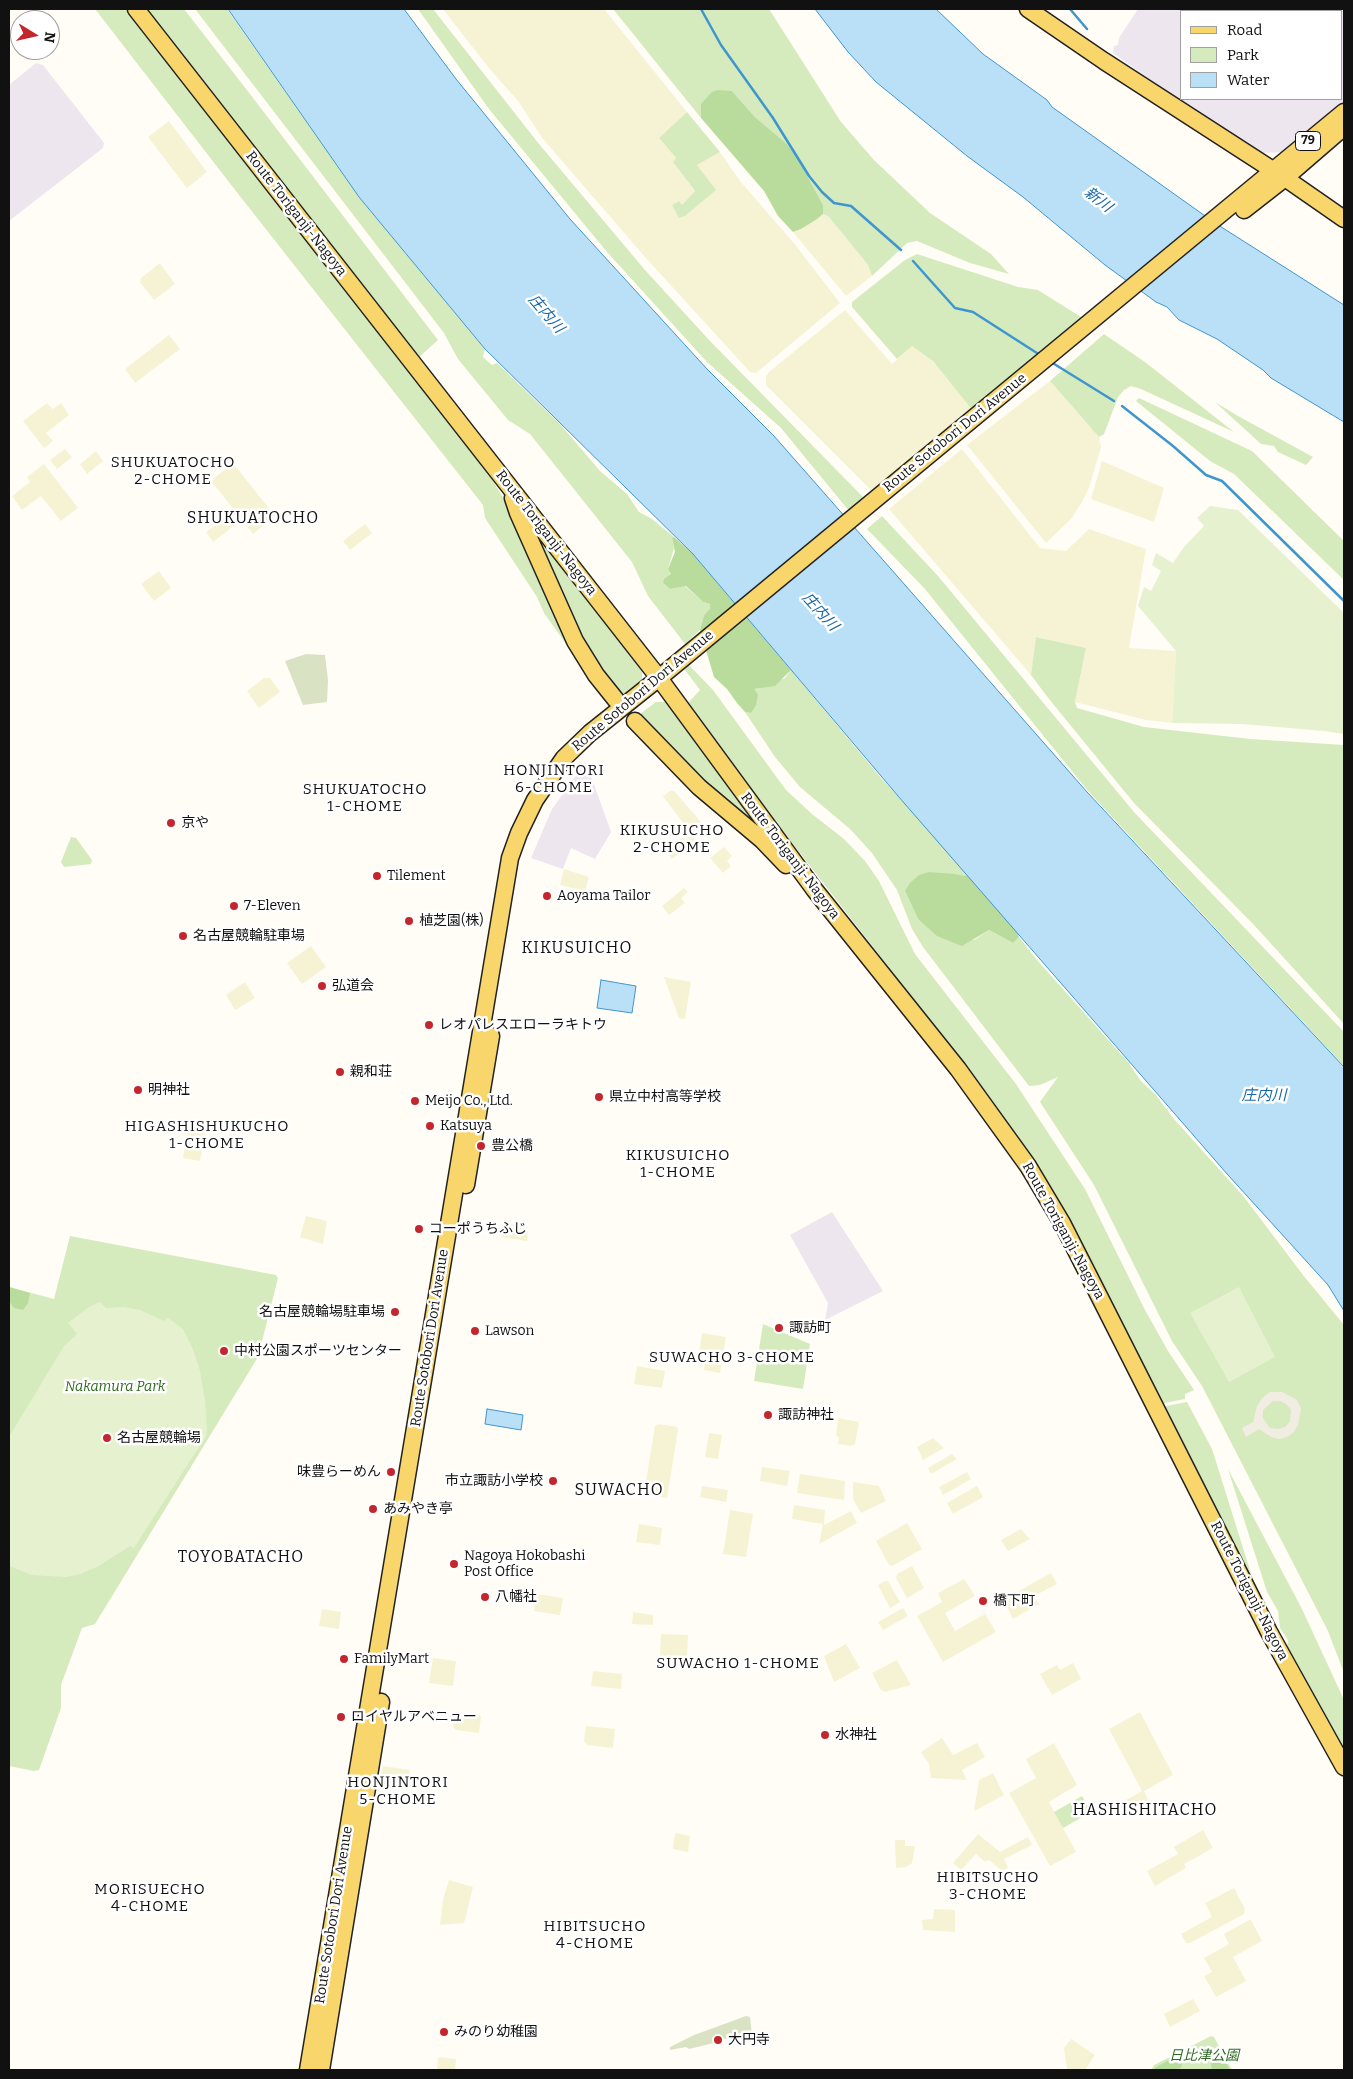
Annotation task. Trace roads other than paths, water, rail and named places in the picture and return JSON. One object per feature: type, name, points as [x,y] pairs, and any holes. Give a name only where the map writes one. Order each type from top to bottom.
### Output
[{"type":"main road","name":"Route Toriganji-Nagoya","points":[[136,9],[510,487],[665,680],[814,889],[958,1069],[1028,1166],[1062,1223],[1269,1632],[1344,1767]]},
{"type":"main road","points":[[1028,9],[1344,218]]},
{"type":"main road","name":"79","points":[[1279,174],[1344,112]]},
{"type":"main road","name":"79","points":[[1279,174],[1344,127]]},
{"type":"main road","name":"Route Sotobori Dori Avenue","points":[[321,2070],[520,859],[526,840],[543,806],[572,766],[595,742],[665,680],[1279,174]]},
{"type":"main road","points":[[510,487],[518,514],[575,641],[596,675],[616,700]]},
{"type":"main road","name":"Route Sotobori Dori Avenue","points":[[308,2070],[510,858],[519,833],[535,800],[564,758],[590,733],[665,680]]},
{"type":"main road","points":[[635,720],[699,787],[762,840],[797,876],[814,889]]},
{"type":"water","name":"庄内川","points":[[228,9],[404,9],[456,79],[570,219],[707,369],[774,436],[1087,792],[1344,1067],[1344,1311],[1328,1285],[1228,1175],[898,796],[693,554],[485,349],[359,197]]},
{"type":"water","name":"新川","points":[[815,9],[936,9],[983,54],[1047,100],[1052,107],[1215,223],[1344,305],[1344,422],[1271,378],[1263,370],[1217,339],[1179,320],[1167,307],[1156,302],[1105,265],[1023,197],[967,156],[876,82],[848,52]]},
{"type":"water","points":[[601,980],[636,986],[632,1013],[597,1008]]},
{"type":"water","points":[[487,1409],[523,1415],[521,1430],[485,1424]]},
{"type":"waterway","points":[[701,9],[721,45],[773,118],[809,176],[822,192],[834,203],[851,206],[901,250]]},
{"type":"waterway","points":[[1070,9],[1087,29]]},
{"type":"waterway","points":[[913,261],[955,308],[973,312],[1040,355]]},
{"type":"waterway","points":[[1051,362],[1114,401]]},
{"type":"waterway","points":[[1122,406],[1206,475],[1222,481],[1344,601]]},
{"type":"place","name":"京や","points":[[171,823]]},
{"type":"place","name":"Tilement","points":[[377,876]]},
{"type":"place","name":"Aoyama Tailor","points":[[547,896]]},
{"type":"place","name":"7-Eleven","points":[[234,906]]},
{"type":"place","name":"植芝園(株)","points":[[409,921]]},
{"type":"place","name":"名古屋競輪駐車場","points":[[183,936]]},
{"type":"place","name":"弘道会","points":[[322,986]]},
{"type":"place","name":"レオパレスエローラキトウ","points":[[429,1025]]},
{"type":"place","name":"親和荘","points":[[340,1072]]},
{"type":"place","name":"明神社","points":[[138,1090]]},
{"type":"place","name":"県立中村高等学校","points":[[599,1097]]},
{"type":"place","name":"Meijo Co., Ltd.","points":[[415,1101]]},
{"type":"place","name":"Katsuya","points":[[430,1126]]},
{"type":"place","name":"豊公橋","points":[[481,1146]]},
{"type":"place","name":"コーポうちふじ","points":[[419,1229]]},
{"type":"place","name":"名古屋競輪場駐車場","points":[[395,1312]]},
{"type":"place","name":"諏訪町","points":[[779,1328]]},
{"type":"place","name":"Lawson","points":[[475,1331]]},
{"type":"place","name":"中村公園スポーツセンター","points":[[224,1351]]},
{"type":"place","name":"諏訪神社","points":[[768,1415]]},
{"type":"place","name":"名古屋競輪場","points":[[107,1438]]},
{"type":"place","name":"味豊らーめん","points":[[391,1472]]},
{"type":"place","name":"市立諏訪小学校","points":[[553,1481]]},
{"type":"place","name":"あみやき亭","points":[[373,1509]]},
{"type":"place","name":"Nagoya Hokobashi Post Office","points":[[454,1564]]},
{"type":"place","name":"八幡社","points":[[485,1597]]},
{"type":"place","name":"橋下町","points":[[983,1601]]},
{"type":"place","name":"FamilyMart","points":[[344,1659]]},
{"type":"place","name":"ロイヤルアベニュー","points":[[341,1717]]},
{"type":"place","name":"水神社","points":[[825,1735]]},
{"type":"place","name":"みのり幼稚園","points":[[444,2032]]},
{"type":"place","name":"大円寺","points":[[718,2040]]},
{"type":"district","name":"SHUKUATOCHO 2-CHOME","points":[[173,472]]},
{"type":"district","name":"SHUKUATOCHO","points":[[253,519]]},
{"type":"district","name":"HONJINTORI 6-CHOME","points":[[554,780]]},
{"type":"district","name":"SHUKUATOCHO 1-CHOME","points":[[365,798]]},
{"type":"district","name":"KIKUSUICHO 2-CHOME","points":[[672,840]]},
{"type":"district","name":"KIKUSUICHO","points":[[577,949]]},
{"type":"district","name":"HIGASHISHUKUCHO 1-CHOME","points":[[207,1136]]},
{"type":"district","name":"KIKUSUICHO 1-CHOME","points":[[678,1164]]},
{"type":"district","name":"SUWACHO 3-CHOME","points":[[732,1358]]},
{"type":"district","name":"SUWACHO","points":[[619,1491]]},
{"type":"district","name":"TOYOBATACHO","points":[[241,1558]]},
{"type":"district","name":"SUWACHO 1-CHOME","points":[[738,1664]]},
{"type":"district","name":"HONJINTORI 5-CHOME","points":[[398,1792]]},
{"type":"district","name":"HASHISHITACHO","points":[[1145,1811]]},
{"type":"district","name":"HIBITSUCHO 3-CHOME","points":[[988,1886]]},
{"type":"district","name":"MORISUECHO 4-CHOME","points":[[150,1898]]},
{"type":"district","name":"HIBITSUCHO 4-CHOME","points":[[595,1936]]},
{"type":"park label","name":"Nakamura Park","points":[[115,1387]]},
{"type":"park label","name":"日比津公園","points":[[1204,2056]]}]
